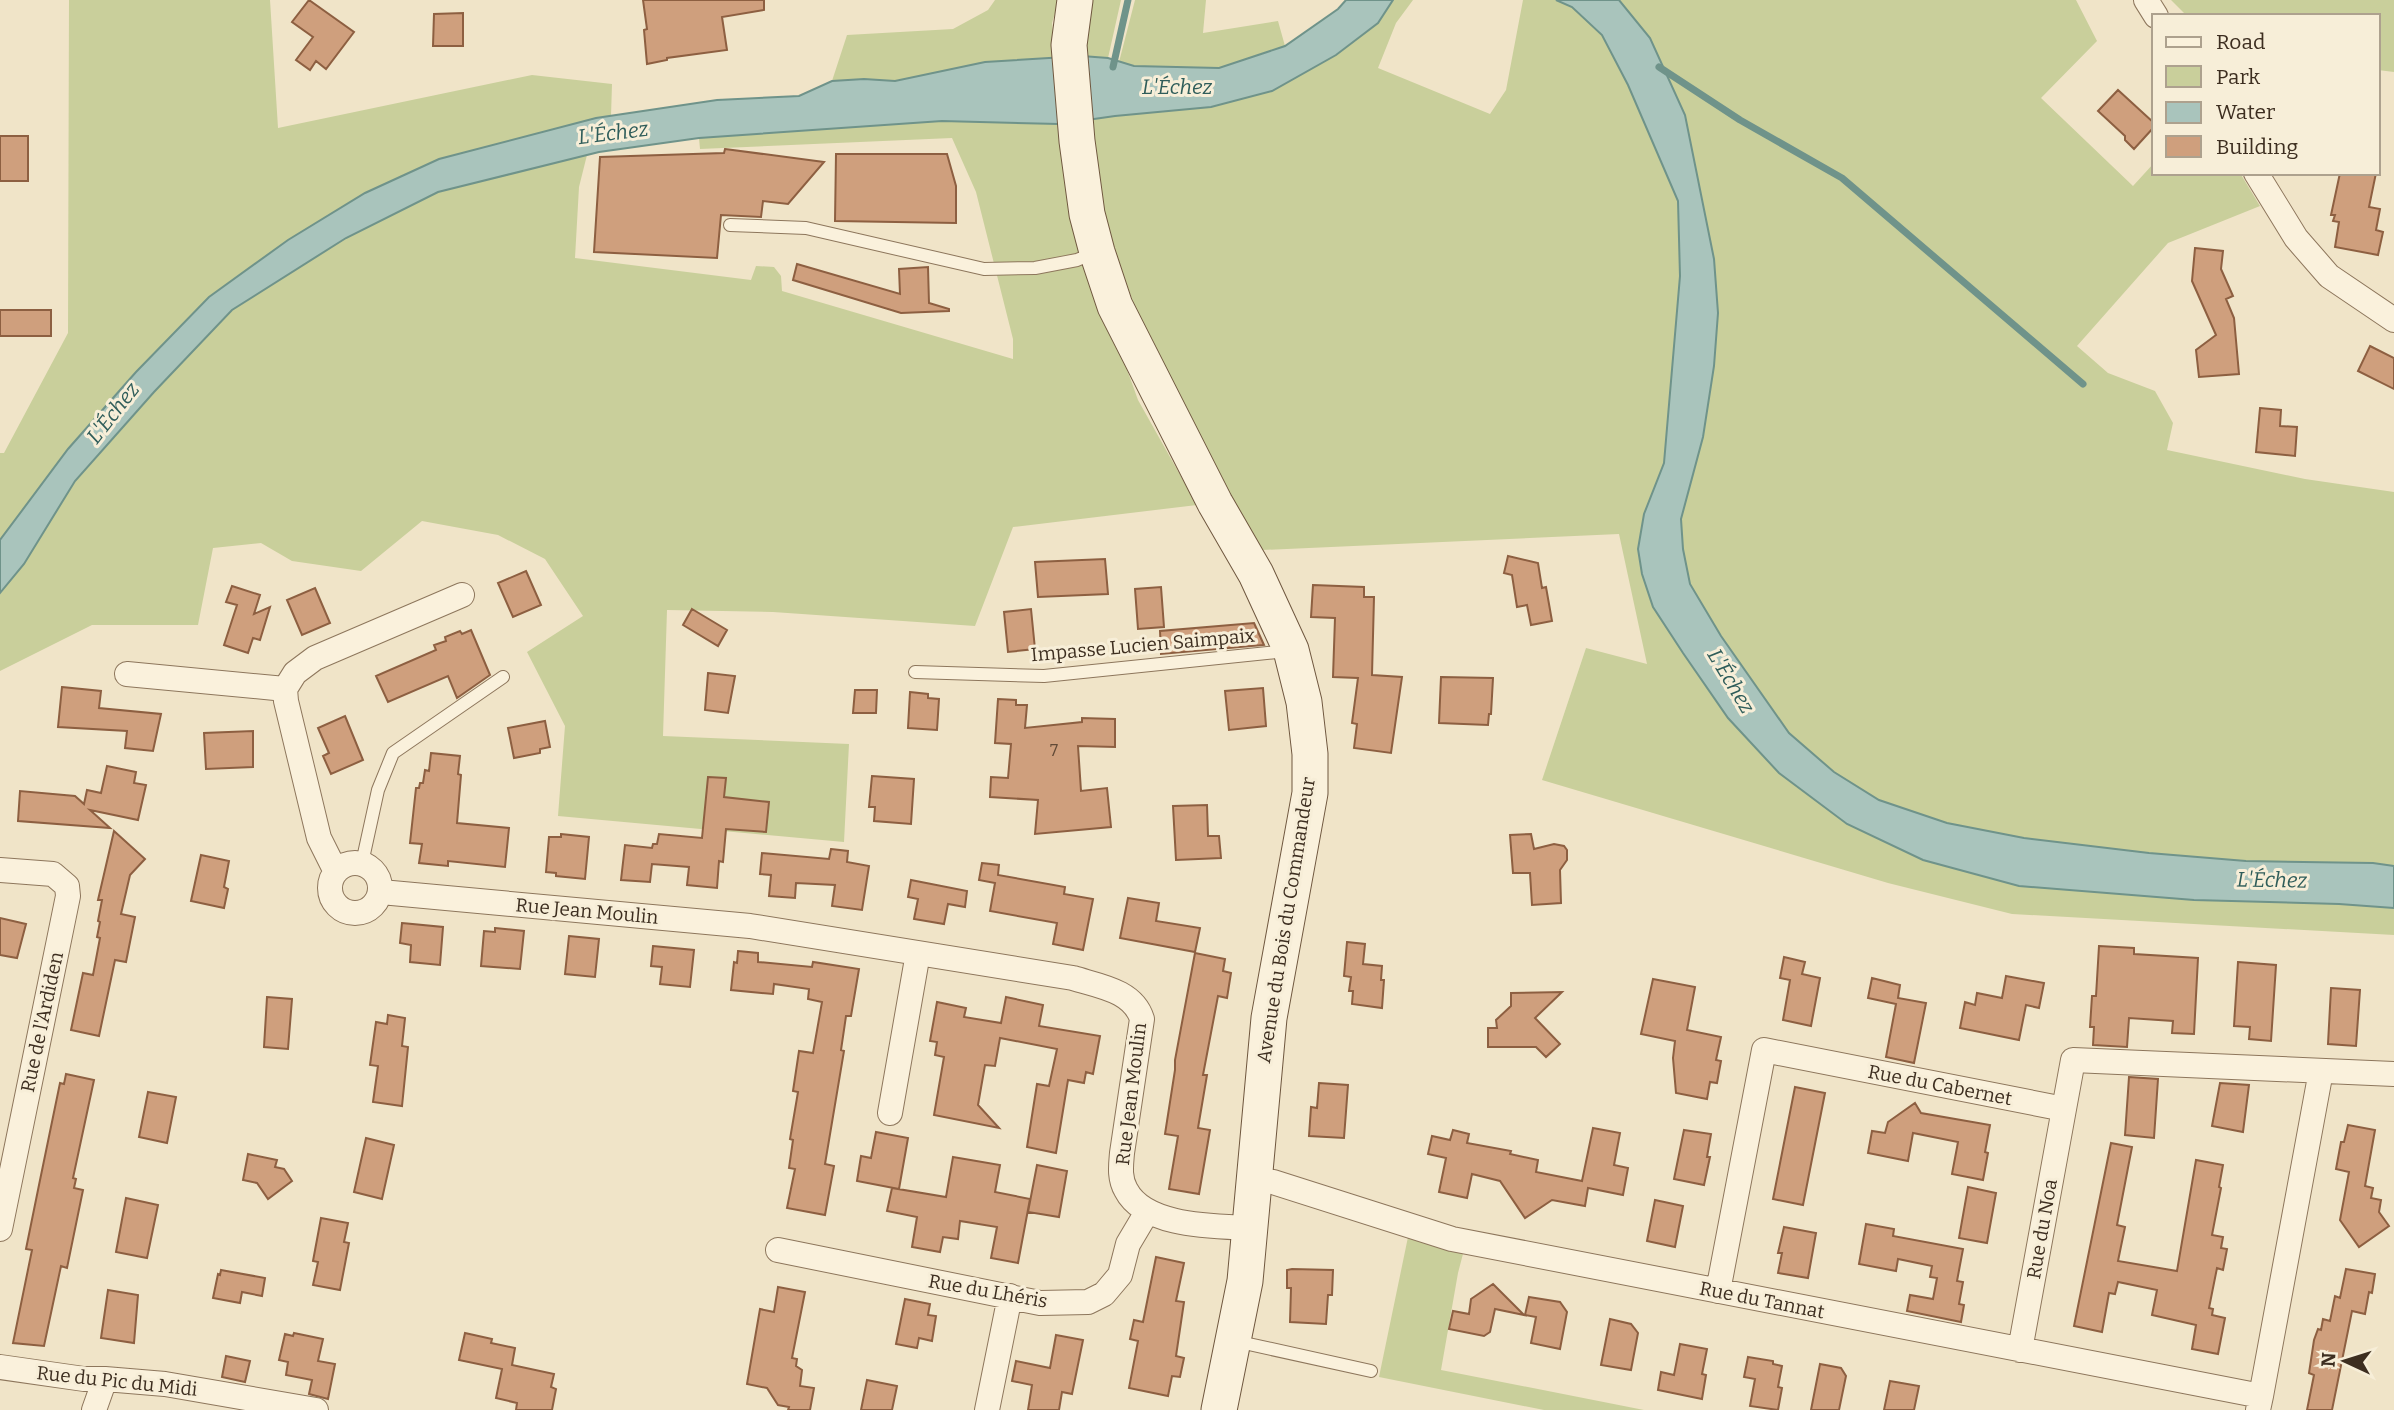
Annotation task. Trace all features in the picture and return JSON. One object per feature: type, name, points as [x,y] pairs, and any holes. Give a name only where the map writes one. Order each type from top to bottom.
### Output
[{"type":"main road","name":"Avenue du Bois du Commandeur","points":[[1075,0],[1069,45],[1077,141],[1087,214],[1097,252],[1115,306],[1209,491],[1256,574],[1291,650],[1304,702],[1310,754],[1310,793],[1269,1018],[1245,1281],[1219,1410]]},
{"type":"street","points":[[2257,175],[2296,238],[2329,276],[2394,320]]},
{"type":"street","points":[[336,872],[319,838],[285,689],[295,673],[315,658],[462,595]]},
{"type":"street","points":[[127,674],[285,689]]},
{"type":"street","points":[[350,863],[362,863],[373,869],[380,879],[381,892],[376,903],[367,911],[355,914],[343,910],[334,902],[330,890],[336,872],[350,863]]},
{"type":"street","name":"Rue de l'Ardiden","points":[[0,870],[53,874],[67,886],[68,896],[0,1229]]},
{"type":"street","name":"Rue Jean Moulin","points":[[381,892],[750,926],[1073,978],[1122,993],[1139,1010],[1142,1019],[1120,1173],[1126,1191],[1147,1212]]},
{"type":"street","points":[[890,1113],[918,953]]},
{"type":"street","name":"Rue du Cabernet","points":[[1718,1291],[1764,1050],[2064,1109]]},
{"type":"street","points":[[2064,1109],[2073,1060],[2394,1074]]},
{"type":"street","points":[[2259,1403],[2321,1070]]},
{"type":"street","name":"Rue du Noa","points":[[2020,1350],[2064,1109]]},
{"type":"street","name":"Rue du Tannat","points":[[1254,1180],[1273,1182],[1452,1238],[2020,1350],[2259,1403]]},
{"type":"street","points":[[1147,1212],[1168,1220],[1250,1228]]},
{"type":"street","name":"Rue du Lhéris","points":[[778,1250],[1040,1303],[1088,1302],[1104,1294],[1120,1275],[1128,1244],[1147,1212]]},
{"type":"street","points":[[987,1410],[1010,1296]]},
{"type":"street","name":"Rue du Pic du Midi","points":[[0,1367],[84,1379],[105,1378],[165,1384],[316,1410]]},
{"type":"street","points":[[94,1410],[105,1378]]},
{"type":"lane","points":[[730,225],[806,228],[985,269],[1035,268],[1077,260],[1097,252]]},
{"type":"lane","name":"Impasse Lucien Saimpaix","points":[[915,672],[1044,676],[1291,650]]},
{"type":"lane","points":[[362,863],[378,790],[393,753],[503,677]]},
{"type":"lane","points":[[1234,1341],[1371,1371]]},
{"type":"green space","points":[[69,0],[270,0],[278,128],[532,75],[612,84],[611,116],[439,159],[365,193],[288,240],[209,297],[136,372],[68,449],[0,540],[0,453],[4,453],[68,333]]},
{"type":"green space","points":[[995,0],[1059,0],[1052,23],[1056,58],[985,62],[895,81],[832,81],[847,35],[953,29],[988,10]]},
{"type":"green space","points":[[1092,0],[1121,0],[1108,58],[1082,56]]},
{"type":"green space","points":[[1135,0],[1206,0],[1203,33],[1278,21],[1285,46],[1219,68],[1134,66],[1119,62]]},
{"type":"green space","points":[[1393,0],[1413,0],[1396,23],[1378,68],[1490,114],[1506,90],[1523,0],[1556,0],[1572,7],[1602,35],[1628,85],[1678,201],[1680,276],[1664,463],[1644,514],[1653,607],[1728,718],[1923,860],[2019,886],[2194,900],[2394,908],[2394,935],[2012,914],[1888,883],[1542,780],[1586,648],[1647,664],[1619,534],[1262,550],[1142,327],[1115,251],[1097,183],[1090,120],[1272,91],[1336,55],[1378,23]]},
{"type":"green space","points":[[1619,0],[2076,0],[2097,41],[2041,98],[2133,186],[2152,165],[2152,175],[2241,175],[2260,206],[2168,243],[2077,346],[2108,373],[2155,391],[2173,423],[2167,450],[2305,479],[2394,492],[2394,866],[2373,863],[2246,861],[2149,853],[2024,838],[1947,823],[1879,800],[1834,772],[1789,733],[1721,636],[1690,584],[1683,549],[1681,519],[1703,437],[1714,366],[1718,313],[1699,186],[1685,115],[1650,38]]},
{"type":"green space","points":[[2171,0],[2394,0],[2394,72],[2380,70],[2380,14],[2185,14]]},
{"type":"green space","points":[[942,121],[1059,124],[1081,242],[1138,400],[1197,505],[1013,527],[975,626],[773,612],[667,610],[663,736],[849,744],[844,842],[558,816],[565,726],[527,652],[583,616],[545,559],[498,535],[422,521],[361,571],[292,561],[261,543],[213,548],[198,625],[92,625],[0,671],[0,593],[24,564],[75,481],[154,392],[232,310],[346,238],[438,192],[587,155],[579,187],[575,258],[751,280],[756,266],[774,267],[781,276],[782,291],[1013,359],[1013,339],[976,192],[952,138],[700,149],[699,138]]},
{"type":"green space","points":[[1408,1237],[1464,1250],[1441,1370],[1644,1410],[1544,1410],[1379,1377]]},
{"type":"water","name":"L'Échez","points":[[1346,0],[1393,0],[1378,23],[1336,55],[1272,91],[1211,107],[1059,124],[942,121],[699,138],[599,152],[438,192],[346,238],[232,310],[75,481],[24,564],[0,593],[0,540],[68,449],[136,372],[209,297],[288,240],[365,193],[439,159],[596,118],[717,100],[799,96],[832,81],[895,81],[985,62],[1082,56],[1108,58],[1134,66],[1219,68],[1285,46],[1338,9]]},
{"type":"water","name":"L'Échez","points":[[1556,0],[1619,0],[1650,38],[1685,115],[1714,259],[1718,313],[1714,366],[1703,437],[1681,519],[1683,549],[1690,584],[1721,636],[1789,733],[1834,772],[1879,800],[1947,823],[2024,838],[2149,853],[2246,861],[2373,863],[2394,866],[2394,908],[2194,900],[2019,886],[1923,860],[1847,824],[1779,773],[1728,718],[1653,607],[1642,574],[1638,549],[1644,514],[1664,463],[1680,276],[1678,201],[1628,85],[1602,35],[1572,7]]},
{"type":"building","points":[[309,0],[354,32],[326,69],[316,61],[310,70],[296,60],[313,37],[292,22]]},
{"type":"building","points":[[643,0],[764,0],[764,10],[722,17],[727,50],[667,58],[647,64],[644,30],[647,29]]},
{"type":"building","points":[[463,13],[463,46],[433,46],[434,14]]},
{"type":"building","points":[[2118,90],[2152,121],[2152,129],[2134,149],[2125,140],[2125,136],[2098,111]]},
{"type":"building","points":[[0,136],[28,136],[28,181],[0,181]]},
{"type":"building","points":[[725,149],[824,162],[788,204],[763,201],[761,217],[721,215],[717,258],[594,252],[600,157],[724,153]]},
{"type":"building","points":[[836,154],[947,154],[956,186],[956,223],[835,221]]},
{"type":"building","points":[[2340,175],[2376,175],[2369,207],[2380,209],[2376,230],[2383,232],[2378,255],[2335,247],[2339,222],[2333,221],[2335,215],[2331,215]]},
{"type":"building","points":[[2195,248],[2223,251],[2221,269],[2233,296],[2226,299],[2234,318],[2239,374],[2199,377],[2196,350],[2216,335],[2192,281]]},
{"type":"building","points":[[797,264],[900,294],[899,269],[928,267],[929,303],[949,311],[901,313],[793,280]]},
{"type":"building","points":[[0,310],[51,310],[51,336],[0,336]]},
{"type":"building","points":[[2370,346],[2394,358],[2394,389],[2358,371]]},
{"type":"building","points":[[2260,408],[2281,410],[2280,426],[2297,427],[2295,456],[2256,452]]},
{"type":"building","points":[[1508,556],[1538,563],[1542,588],[1546,587],[1552,621],[1531,625],[1527,605],[1517,607],[1512,575],[1504,573]]},
{"type":"building","points":[[1105,559],[1108,594],[1038,597],[1035,562]]},
{"type":"building","points":[[526,571],[541,605],[513,617],[498,583]]},
{"type":"building","points":[[1313,585],[1364,587],[1364,597],[1374,597],[1372,675],[1402,677],[1391,753],[1354,748],[1357,724],[1352,723],[1358,678],[1333,677],[1335,618],[1311,617]]},
{"type":"building","points":[[232,586],[260,595],[254,614],[270,607],[260,640],[253,638],[248,653],[224,645],[237,605],[226,602]]},
{"type":"building","points":[[1161,587],[1164,627],[1138,629],[1135,589]]},
{"type":"building","points":[[315,588],[330,623],[302,635],[287,600]]},
{"type":"building","points":[[692,609],[727,630],[718,646],[683,625]]},
{"type":"building","points":[[1031,609],[1035,649],[1008,652],[1004,612]]},
{"type":"building","points":[[1254,623],[1264,645],[1161,654],[1160,631]]},
{"type":"building","points":[[471,630],[490,675],[457,698],[448,676],[388,702],[376,676],[436,650],[434,645],[446,641],[445,637]]},
{"type":"building","points":[[708,673],[735,676],[728,713],[705,710]]},
{"type":"building","points":[[1441,677],[1493,678],[1488,725],[1439,723]]},
{"type":"building","points":[[62,687],[101,691],[99,708],[161,714],[153,751],[125,748],[127,731],[58,727]]},
{"type":"building","points":[[1263,688],[1266,726],[1229,730],[1225,691]]},
{"type":"building","points":[[855,690],[877,690],[876,713],[853,713]]},
{"type":"building","points":[[910,692],[928,694],[928,698],[939,699],[937,730],[908,728]]},
{"type":"building","points":[[998,699],[1016,700],[1016,705],[1027,705],[1025,728],[1082,722],[1082,718],[1115,719],[1115,747],[1078,746],[1081,791],[1107,788],[1111,827],[1035,834],[1038,800],[990,797],[991,777],[1008,778],[1011,744],[995,743]]},
{"type":"building","points":[[345,716],[363,760],[331,774],[323,756],[329,753],[318,728]]},
{"type":"building","points":[[545,721],[550,747],[540,749],[540,753],[514,758],[508,728]]},
{"type":"building","points":[[253,731],[253,767],[206,769],[204,733]]},
{"type":"building","points":[[431,753],[460,756],[457,823],[509,828],[505,867],[448,861],[448,866],[419,863],[422,844],[410,843],[416,788],[423,783],[425,770],[429,771]]},
{"type":"building","points":[[107,766],[136,772],[134,783],[146,785],[138,820],[90,810],[110,828],[18,821],[20,791],[75,796],[84,804],[87,790],[101,793]]},
{"type":"building","points":[[872,776],[914,779],[911,824],[874,821],[875,807],[869,807]]},
{"type":"building","points":[[708,777],[726,778],[724,797],[769,802],[766,832],[726,829],[717,888],[687,885],[689,867],[652,864],[650,882],[621,880],[625,845],[652,848],[653,844],[657,844],[659,834],[702,838]]},
{"type":"building","points":[[1207,805],[1208,836],[1219,836],[1221,858],[1176,860],[1173,806]]},
{"type":"building","points":[[114,831],[145,859],[130,875],[121,914],[135,917],[126,962],[115,960],[99,1036],[71,1030],[83,973],[93,975],[100,938],[97,937],[102,900],[98,900]]},
{"type":"building","points":[[561,834],[589,837],[585,879],[556,876],[556,873],[546,872],[549,837],[561,837]]},
{"type":"building","points":[[1531,834],[1534,849],[1554,844],[1564,846],[1567,850],[1567,860],[1560,870],[1561,903],[1532,905],[1530,873],[1513,873],[1510,835]]},
{"type":"building","points":[[831,849],[848,851],[847,862],[869,866],[862,910],[832,906],[835,885],[796,883],[795,898],[769,896],[771,875],[760,874],[762,853],[829,859]]},
{"type":"building","points":[[201,855],[229,861],[224,887],[228,889],[224,908],[191,901]]},
{"type":"building","points":[[982,863],[999,865],[998,875],[1065,887],[1064,894],[1093,899],[1083,950],[1053,944],[1057,923],[990,911],[995,883],[979,880]]},
{"type":"building","points":[[911,880],[967,891],[965,907],[948,904],[944,924],[914,919],[918,899],[908,897]]},
{"type":"building","points":[[1128,898],[1159,903],[1156,921],[1200,928],[1195,952],[1120,938]]},
{"type":"building","points":[[0,918],[26,924],[17,958],[0,955]]},
{"type":"building","points":[[402,923],[443,927],[440,965],[410,962],[411,945],[400,943]]},
{"type":"building","points":[[495,928],[524,931],[520,969],[481,966],[484,931],[495,932]]},
{"type":"building","points":[[569,936],[599,939],[595,977],[565,974]]},
{"type":"building","points":[[1347,942],[1365,944],[1363,964],[1382,966],[1382,1008],[1352,1004],[1353,991],[1349,991],[1351,977],[1344,976]]},
{"type":"building","points":[[653,946],[694,950],[690,987],[660,984],[662,967],[651,966]]},
{"type":"building","points":[[2099,946],[2134,948],[2134,954],[2198,958],[2194,1034],[2172,1033],[2173,1021],[2129,1018],[2127,1047],[2093,1045],[2094,1027],[2090,1027],[2092,996],[2096,996]]},
{"type":"building","points":[[738,951],[758,953],[758,962],[812,967],[813,962],[859,969],[851,1016],[846,1016],[841,1050],[844,1051],[825,1164],[834,1166],[825,1215],[787,1208],[795,1169],[789,1168],[793,1140],[790,1139],[798,1092],[793,1091],[799,1051],[813,1053],[822,1002],[808,999],[809,989],[774,984],[773,994],[731,990]]},
{"type":"building","points":[[1195,953],[1225,959],[1223,971],[1231,973],[1227,998],[1218,996],[1203,1075],[1207,1075],[1198,1128],[1210,1130],[1199,1194],[1169,1189],[1178,1136],[1165,1134],[1175,1060]]},
{"type":"building","points":[[1784,957],[1805,962],[1802,974],[1820,978],[1811,1026],[1783,1020],[1790,980],[1780,978]]},
{"type":"building","points":[[2238,962],[2276,965],[2271,1041],[2249,1039],[2250,1027],[2234,1026]]},
{"type":"building","points":[[2006,976],[2044,983],[2039,1008],[2026,1005],[2019,1040],[1960,1028],[1965,1002],[1975,1005],[1977,993],[2002,998]]},
{"type":"building","points":[[1872,978],[1900,985],[1898,998],[1926,1003],[1914,1063],[1886,1057],[1896,1004],[1868,998]]},
{"type":"building","points":[[1653,979],[1695,987],[1687,1030],[1721,1037],[1716,1060],[1721,1061],[1717,1083],[1710,1082],[1707,1099],[1676,1093],[1673,1058],[1675,1041],[1641,1034]]},
{"type":"building","points":[[2331,988],[2360,990],[2356,1046],[2328,1044]]},
{"type":"building","points":[[1562,992],[1535,1018],[1560,1044],[1546,1057],[1536,1047],[1488,1047],[1488,1028],[1497,1028],[1496,1020],[1511,1006],[1511,993]]},
{"type":"building","points":[[267,997],[292,999],[288,1049],[264,1047]]},
{"type":"building","points":[[1006,997],[1043,1005],[1039,1026],[1100,1036],[1093,1074],[1086,1072],[1084,1083],[1068,1080],[1056,1153],[1027,1147],[1037,1084],[1049,1086],[1057,1049],[1000,1038],[995,1066],[985,1065],[978,1105],[999,1128],[934,1115],[944,1057],[935,1055],[937,1042],[930,1041],[937,1002],[966,1008],[964,1017],[1001,1023]]},
{"type":"building","points":[[388,1015],[405,1018],[402,1046],[408,1047],[402,1106],[373,1102],[378,1066],[370,1065],[376,1022],[387,1024]]},
{"type":"building","points":[[66,1074],[94,1080],[73,1178],[76,1179],[74,1188],[83,1190],[67,1268],[61,1266],[44,1346],[13,1343],[32,1250],[26,1249],[60,1083],[64,1084]]},
{"type":"building","points":[[2129,1077],[2158,1079],[2154,1138],[2125,1135]]},
{"type":"building","points":[[1319,1083],[1348,1085],[1344,1138],[1309,1136],[1311,1107],[1317,1108]]},
{"type":"building","points":[[2220,1083],[2249,1085],[2243,1132],[2212,1126]]},
{"type":"building","points":[[1795,1087],[1825,1093],[1803,1205],[1773,1199]]},
{"type":"building","points":[[148,1092],[176,1097],[167,1143],[139,1137]]},
{"type":"building","points":[[1915,1103],[1921,1113],[1990,1125],[1983,1180],[1952,1174],[1958,1142],[1913,1133],[1908,1161],[1868,1153],[1872,1131],[1885,1133],[1888,1122]]},
{"type":"building","points":[[2348,1125],[2375,1130],[2365,1186],[2373,1188],[2371,1198],[2381,1200],[2379,1212],[2389,1226],[2359,1247],[2340,1220],[2349,1172],[2336,1169],[2341,1142],[2344,1142]]},
{"type":"building","points":[[1593,1128],[1620,1133],[1614,1165],[1628,1168],[1623,1195],[1588,1188],[1585,1206],[1552,1200],[1525,1218],[1500,1181],[1472,1174],[1467,1198],[1439,1192],[1446,1158],[1428,1154],[1432,1136],[1450,1140],[1453,1130],[1469,1134],[1467,1143],[1511,1151],[1510,1154],[1538,1160],[1536,1172],[1582,1181]]},
{"type":"building","points":[[1684,1130],[1711,1134],[1707,1157],[1710,1157],[1704,1185],[1674,1179]]},
{"type":"building","points":[[876,1132],[908,1138],[899,1189],[857,1181],[861,1156],[871,1158]]},
{"type":"building","points":[[366,1138],[394,1145],[382,1199],[354,1192]]},
{"type":"building","points":[[2111,1143],[2132,1147],[2117,1225],[2125,1227],[2118,1261],[2177,1271],[2196,1160],[2223,1165],[2212,1235],[2223,1237],[2221,1248],[2227,1249],[2223,1270],[2217,1268],[2209,1308],[2213,1309],[2212,1315],[2225,1318],[2218,1354],[2192,1349],[2196,1325],[2152,1315],[2157,1290],[2118,1282],[2115,1294],[2109,1293],[2102,1332],[2074,1326]]},
{"type":"building","points":[[248,1154],[277,1160],[275,1167],[284,1169],[292,1181],[268,1199],[257,1183],[243,1180]]},
{"type":"building","points":[[953,1157],[1000,1165],[995,1192],[1030,1199],[1018,1263],[991,1258],[997,1227],[960,1221],[958,1239],[943,1237],[940,1252],[912,1247],[917,1217],[887,1211],[892,1188],[946,1197]]},
{"type":"building","points":[[1037,1165],[1067,1171],[1059,1217],[1028,1212]]},
{"type":"building","points":[[1968,1187],[1996,1193],[1987,1243],[1959,1238]]},
{"type":"building","points":[[126,1198],[158,1205],[147,1258],[116,1252]]},
{"type":"building","points":[[1655,1200],[1683,1206],[1675,1247],[1647,1241]]},
{"type":"building","points":[[321,1218],[348,1223],[344,1242],[349,1243],[340,1290],[313,1285],[318,1262],[313,1261]]},
{"type":"building","points":[[1866,1224],[1894,1229],[1893,1236],[1963,1249],[1957,1281],[1963,1282],[1959,1304],[1964,1305],[1961,1322],[1907,1311],[1910,1295],[1933,1299],[1937,1278],[1930,1277],[1932,1266],[1898,1259],[1896,1271],[1859,1264]]},
{"type":"building","points":[[1784,1227],[1816,1233],[1808,1278],[1778,1273],[1782,1253],[1778,1253]]},
{"type":"building","points":[[1156,1257],[1184,1263],[1176,1301],[1184,1302],[1176,1356],[1184,1358],[1180,1377],[1172,1376],[1168,1396],[1129,1388],[1138,1341],[1130,1339],[1134,1320],[1143,1322]]},
{"type":"building","points":[[2346,1269],[2375,1274],[2372,1293],[2369,1292],[2365,1314],[2352,1311],[2332,1410],[2307,1410],[2314,1375],[2309,1373],[2314,1340],[2318,1329],[2321,1330],[2323,1319],[2330,1321],[2335,1296],[2340,1298]]},
{"type":"building","points":[[221,1270],[265,1278],[262,1296],[242,1292],[240,1303],[213,1298]]},
{"type":"building","points":[[1287,1270],[1333,1270],[1332,1295],[1328,1295],[1326,1324],[1290,1322],[1291,1288],[1287,1288]]},
{"type":"building","points":[[1493,1284],[1524,1315],[1495,1309],[1490,1332],[1484,1336],[1449,1329],[1453,1311],[1469,1314],[1471,1299]]},
{"type":"building","points":[[778,1287],[805,1292],[792,1358],[797,1359],[796,1366],[802,1370],[800,1386],[814,1388],[810,1410],[788,1410],[789,1407],[778,1405],[767,1388],[747,1384],[760,1309],[774,1312]]},
{"type":"building","points":[[108,1290],[138,1295],[134,1343],[101,1338]]},
{"type":"building","points":[[1529,1297],[1560,1302],[1567,1312],[1560,1349],[1531,1343],[1536,1317],[1525,1315]]},
{"type":"building","points":[[905,1299],[930,1304],[928,1315],[936,1316],[932,1341],[919,1338],[917,1348],[896,1344]]},
{"type":"building","points":[[1610,1319],[1631,1324],[1638,1333],[1631,1370],[1601,1365]]},
{"type":"building","points":[[294,1333],[323,1339],[318,1361],[335,1364],[328,1399],[309,1394],[312,1380],[286,1375],[288,1362],[279,1360],[285,1334],[293,1336]]},
{"type":"building","points":[[465,1333],[492,1339],[491,1343],[515,1348],[512,1365],[554,1374],[551,1387],[556,1389],[552,1410],[516,1410],[517,1403],[496,1398],[502,1369],[459,1360]]},
{"type":"building","points":[[1056,1335],[1083,1340],[1072,1394],[1062,1392],[1059,1410],[1028,1410],[1032,1385],[1012,1381],[1016,1361],[1050,1368]]},
{"type":"building","points":[[1680,1344],[1707,1349],[1702,1374],[1706,1375],[1702,1399],[1658,1390],[1661,1372],[1674,1375]]},
{"type":"building","points":[[226,1356],[250,1361],[245,1382],[222,1377]]},
{"type":"building","points":[[1748,1357],[1773,1361],[1773,1364],[1782,1366],[1778,1410],[1750,1406],[1755,1379],[1744,1377]]},
{"type":"building","points":[[1820,1364],[1841,1368],[1846,1376],[1839,1410],[1811,1410]]},
{"type":"building","points":[[867,1380],[897,1386],[892,1410],[861,1410]]},
{"type":"building","points":[[1890,1381],[1919,1386],[1914,1410],[1884,1410]]},
{"type":"waterway","points":[[1113,67],[1128,0]]},
{"type":"waterway","points":[[1659,67],[1740,120],[1842,178],[2083,384]]}]
